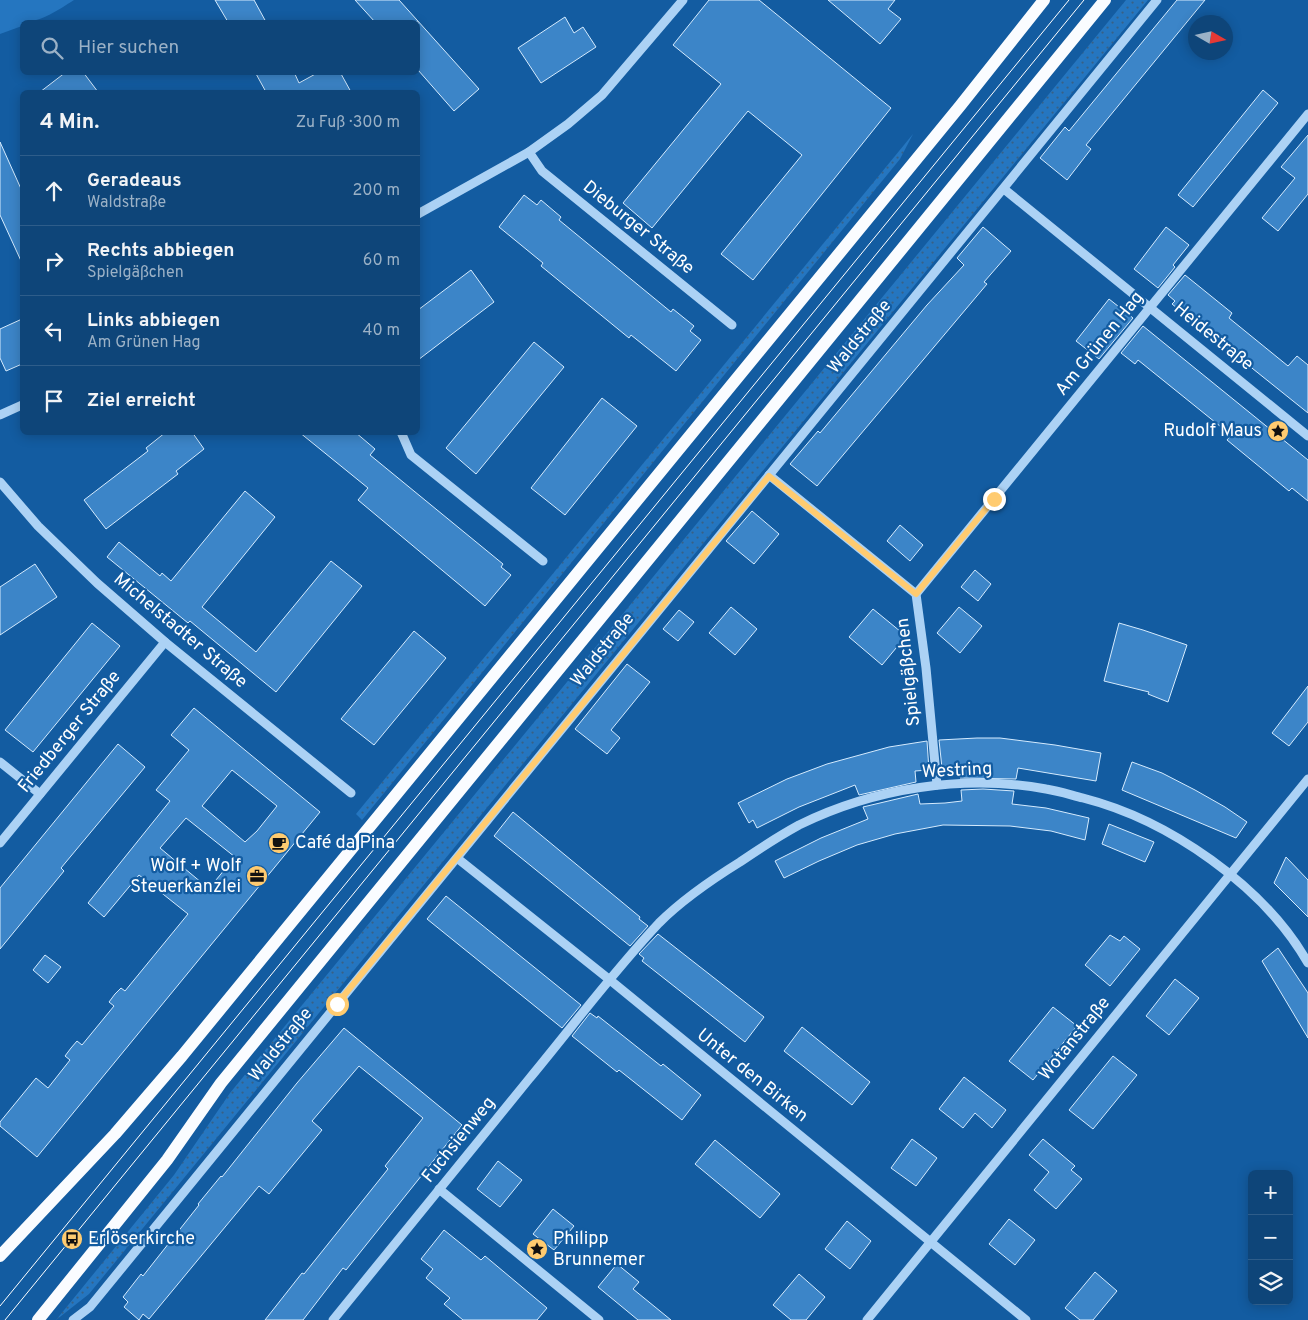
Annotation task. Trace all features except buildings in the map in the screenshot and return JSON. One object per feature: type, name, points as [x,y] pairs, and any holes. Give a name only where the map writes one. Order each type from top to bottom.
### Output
[{"type":"main road","points":[[0,1256],[115,1134],[182,1056],[954,114],[1044,0]]},
{"type":"main road","name":"Waldstraße","points":[[38,1320],[167,1160],[221,1083],[1106,0]]},
{"type":"street","points":[[420,213],[528,152],[568,124],[602,95],[683,0]]},
{"type":"street","name":"Waldstraße","points":[[73,1320],[96,1300],[1158,0]]},
{"type":"street","name":"Am Grünen Hag","points":[[916,594],[1308,114]]},
{"type":"street","name":"Dieburger Straße","points":[[528,152],[542,172],[732,325]]},
{"type":"street","name":"Heidestraße","points":[[1004,188],[1308,436]]},
{"type":"street","points":[[0,415],[20,406]]},
{"type":"street","points":[[402,435],[411,455],[543,561]]},
{"type":"street","name":"Spielgäßchen","points":[[769,476],[916,594],[926,668],[937,785]]},
{"type":"street","name":"Michelstadter Straße","points":[[0,482],[38,526],[79,566],[165,642],[351,793]]},
{"type":"street","name":"Friedberger Straße","points":[[0,843],[165,642]]},
{"type":"street","points":[[0,762],[40,794]]},
{"type":"street","name":"Wotanstraße","points":[[867,1320],[1308,779]]},
{"type":"street","name":"Westring","points":[[610,980],[661,922],[700,887],[798,826],[839,808],[883,794],[937,785],[993,783],[1046,789],[1099,802],[1162,829],[1196,849],[1230,874],[1269,911],[1308,963]]},
{"type":"street","name":"Unter den Birken","points":[[456,858],[610,980],[1026,1320]]},
{"type":"street","name":"Fuchsienweg","points":[[333,1320],[610,980]]},
{"type":"street","points":[[439,1189],[599,1320]]},
{"type":"shaded area","points":[[0,0],[74,0],[50,15],[36,20],[20,20],[20,27],[0,34]]},
{"type":"shaded area","points":[[1126,0],[1148,0],[89,1294],[56,1320],[174,1175],[230,1093]]},
{"type":"shaded area","points":[[913,134],[900,159],[362,820],[356,814]]},
{"type":"tram line","points":[[0,1306],[1069,0]]},
{"type":"tram line","points":[[5,1320],[1084,0]]},
{"type":"place","name":"Rudolf Maus","points":[[1278,431]]},
{"type":"place","name":"Café da Pina","points":[[279,843]]},
{"type":"place","name":"Wolf + Wolf Steuerkanzlei","points":[[257,876]]},
{"type":"place","name":"Erlöserkirche","points":[[72,1239]]},
{"type":"place","name":"Philipp Brunnemer","points":[[537,1249]]},
{"type":"route","points":[[337,1004],[769,476],[916,594],[994,499]]}]
